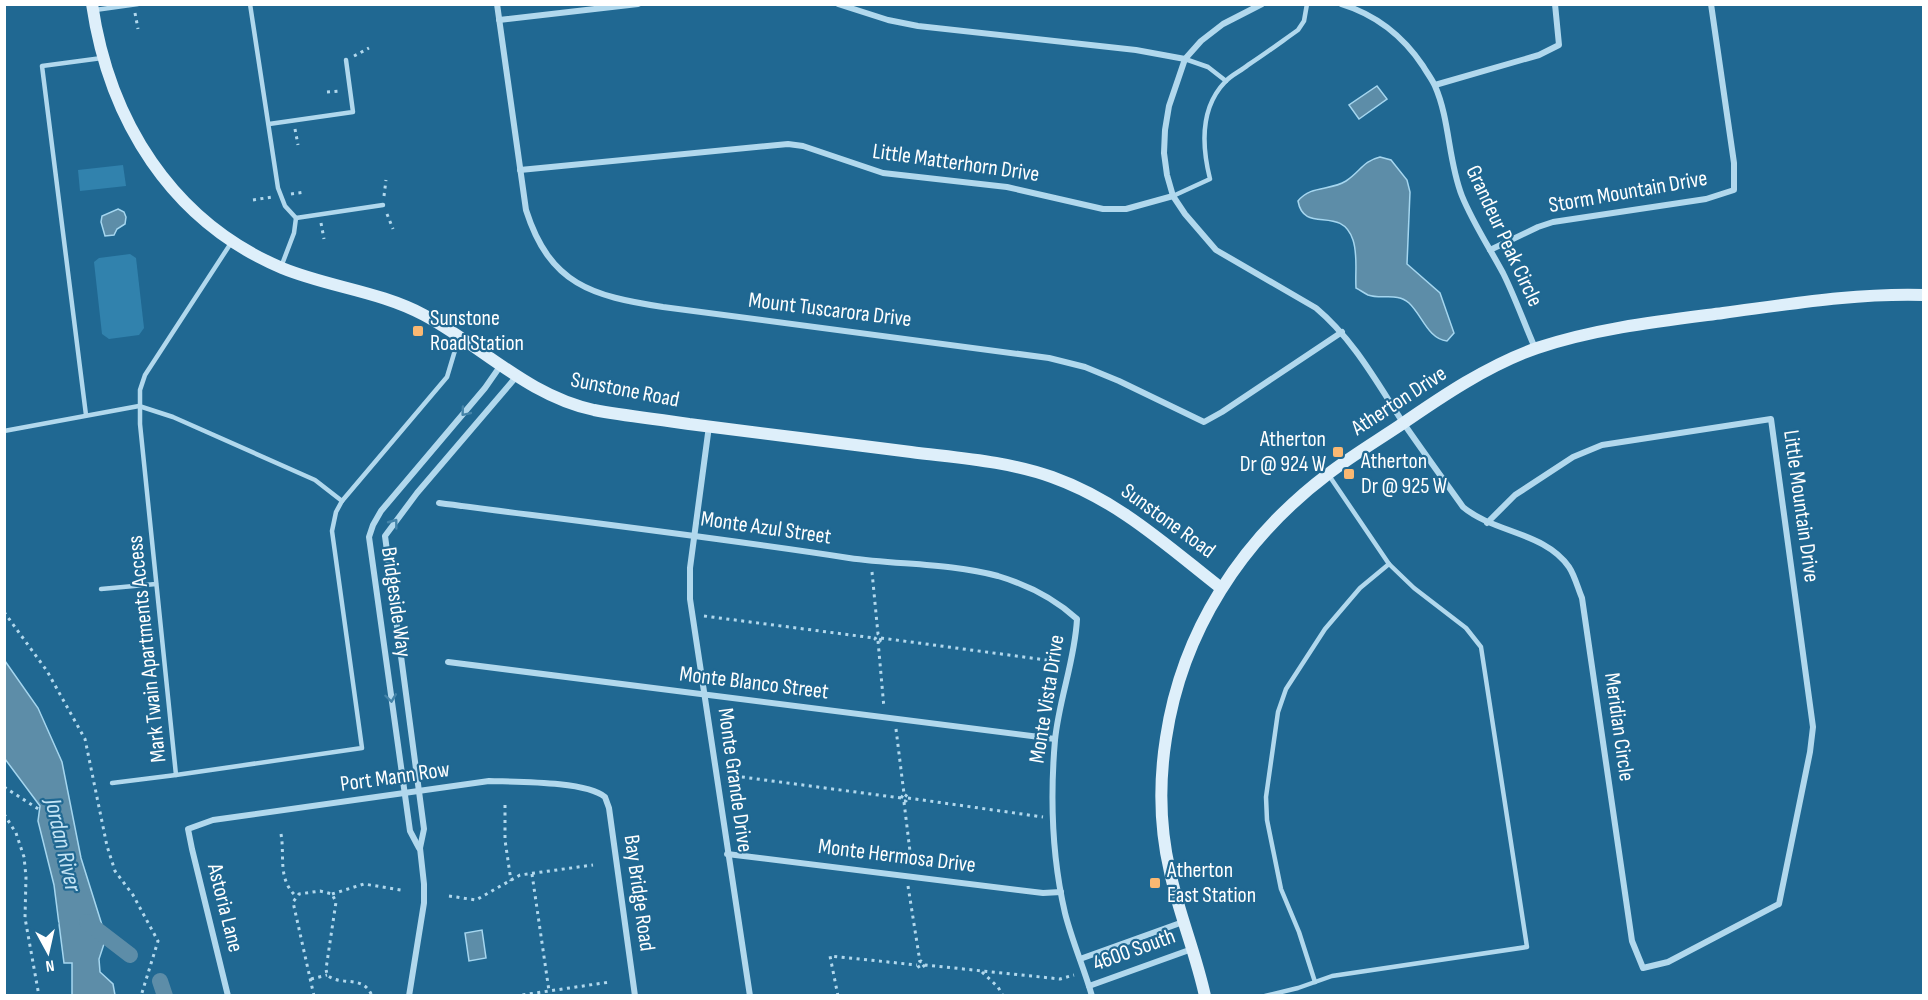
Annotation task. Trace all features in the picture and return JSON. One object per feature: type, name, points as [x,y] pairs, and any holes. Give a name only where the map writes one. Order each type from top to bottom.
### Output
[{"type":"street","name":"Mount Tuscarora Drive","points":[[497,4],[526,210],[531,227],[552,261],[564,273],[599,294],[663,307],[1049,358],[1085,367],[1119,381],[1204,422],[1341,332]]},
{"type":"street","points":[[499,20],[638,4]]},
{"type":"street","points":[[838,4],[888,20],[918,26],[1137,50],[1185,59]]},
{"type":"street","points":[[1262,4],[1222,24],[1201,41],[1185,59],[1169,106],[1165,130],[1164,153],[1173,196],[1185,214],[1216,250],[1316,308],[1341,332],[1357,351],[1403,423]]},
{"type":"street","name":"Grandeur Peak Circle","points":[[1341,4],[1369,15],[1386,25],[1414,53],[1435,85],[1444,118],[1453,169],[1473,221],[1504,276],[1535,348]]},
{"type":"street","points":[[1435,85],[1539,55],[1559,45],[1555,4]]},
{"type":"street","name":"Storm Mountain Drive","points":[[1491,250],[1553,222],[1706,199],[1734,190],[1734,163],[1711,4]]},
{"type":"street","name":"Sunstone Road","points":[[92,8],[102,58],[126,122],[138,144],[165,180],[190,207],[233,240],[281,268],[387,299],[420,313],[459,335],[516,376],[549,396],[591,409],[996,463],[1052,477],[1088,492],[1129,515],[1221,588]]},
{"type":"street","name":"Little Matterhorn Drive","points":[[520,170],[788,144],[803,146],[883,173],[1007,187],[1103,209],[1126,209],[1173,196]]},
{"type":"street","name":"Atherton Drive","points":[[1205,996],[1183,922],[1165,847],[1162,779],[1166,739],[1186,660],[1221,588],[1258,538],[1289,506],[1328,474],[1403,423],[1502,362],[1535,348],[1607,330],[1705,315],[1842,297],[1879,294],[1923,295]]},
{"type":"street","name":"Bridgeside Way","points":[[420,848],[410,831],[369,537],[381,512],[485,388],[501,365]]},
{"type":"street","name":"Bridgeside Way","points":[[409,996],[424,894],[420,848],[424,829],[385,536],[405,508],[516,376]]},
{"type":"street","name":"Little Mountain Drive","points":[[1487,523],[1515,495],[1572,457],[1602,445],[1770,419],[1813,727],[1779,904]]},
{"type":"street","name":"Meridian Circle","points":[[1403,423],[1463,507],[1474,517],[1525,536],[1550,549],[1569,568],[1582,598],[1632,941],[1643,968],[1668,962],[1779,904]]},
{"type":"street","name":"Monte Grande Drive","points":[[709,426],[693,537],[689,584],[691,615],[750,996]]},
{"type":"street","name":"Monte Azul Street","points":[[439,502],[780,547],[853,559],[978,572],[1000,577],[1041,592],[1059,603],[1077,619]]},
{"type":"street","name":"Monte Vista Drive","points":[[1077,619],[1075,645],[1060,705],[1055,739],[1052,783],[1053,818],[1065,913],[1092,996]]},
{"type":"street","name":"Monte Blanco Street","points":[[448,662],[1055,739]]},
{"type":"street","name":"Port Mann Row","points":[[188,829],[213,820],[489,781],[528,782],[591,789],[605,797]]},
{"type":"street","name":"Bay Bridge Road","points":[[605,797],[610,816],[635,996]]},
{"type":"street","name":"Astoria Lane","points":[[188,829],[228,996]]},
{"type":"street","name":"Monte Hermosa Drive","points":[[727,854],[1043,893],[1061,892]]},
{"type":"street","name":"4600 South","points":[[1080,959],[1183,922]]},
{"type":"street","name":"4600 South","points":[[1089,986],[1192,949]]},
{"type":"lane","points":[[249,4],[280,196],[285,206],[296,218]]},
{"type":"lane","points":[[1173,196],[1210,179],[1204,135],[1207,115],[1216,94],[1226,81],[1298,30],[1304,21],[1307,4]]},
{"type":"lane","points":[[92,8],[136,5]]},
{"type":"lane","points":[[86,415],[42,66],[102,58]]},
{"type":"lane","points":[[1185,59],[1208,67],[1226,81]]},
{"type":"lane","points":[[269,124],[353,112],[346,60]]},
{"type":"lane","points":[[296,218],[383,205]]},
{"type":"lane","points":[[281,268],[294,233],[296,218]]},
{"type":"lane","name":"Mark Twain Apartments Access","points":[[233,240],[145,375],[140,390],[139,406],[176,775],[362,748],[332,531],[333,521],[342,501],[447,377],[459,335]]},
{"type":"lane","points":[[4,431],[139,406],[173,417],[315,480],[342,501]]},
{"type":"lane","points":[[1265,996],[1332,976],[1527,947],[1481,647],[1466,628],[1414,588],[1389,564],[1328,474]]},
{"type":"lane","points":[[1315,982],[1299,932],[1281,889],[1267,820],[1266,797],[1278,712],[1286,689],[1325,629],[1360,588],[1389,564]]},
{"type":"lane","points":[[101,589],[156,584]]},
{"type":"lane","points":[[112,783],[176,775]]},
{"type":"path","points":[[136,5],[138,29]]},
{"type":"path","points":[[346,60],[369,48]]},
{"type":"path","points":[[327,92],[350,89]]},
{"type":"path","points":[[294,121],[298,145]]},
{"type":"path","points":[[320,215],[324,239]]},
{"type":"path","points":[[873,583],[876,636]]},
{"type":"path","points":[[4,612],[47,671],[85,739],[107,846],[115,871],[133,895],[158,941],[141,996]]},
{"type":"path","points":[[691,615],[876,636],[880,640],[1070,663]]},
{"type":"path","points":[[880,640],[883,693]]},
{"type":"path","points":[[897,741],[902,796]]},
{"type":"path","points":[[715,773],[902,796],[906,800],[1053,818]]},
{"type":"path","points":[[4,786],[40,810]]},
{"type":"path","points":[[906,800],[912,866],[910,876]]},
{"type":"path","points":[[505,805],[505,840],[511,881]]},
{"type":"path","points":[[4,814],[16,832],[24,857],[25,918],[39,996]]},
{"type":"path","points":[[281,834],[284,877],[297,897]]},
{"type":"path","points":[[449,896],[476,900],[520,875],[593,865]]},
{"type":"path","points":[[532,874],[549,991]]},
{"type":"path","points":[[314,996],[312,979],[294,911],[293,902],[297,897],[303,893],[320,891],[332,894],[364,884],[401,890]]},
{"type":"path","points":[[332,894],[336,902],[327,975],[334,980],[361,983],[369,988],[372,996]]},
{"type":"path","points":[[910,899],[920,969],[925,965],[1060,979],[1084,972]]},
{"type":"path","points":[[838,996],[830,956],[919,963]]},
{"type":"path","points":[[981,971],[998,987],[1003,996]]},
{"type":"path","points":[[312,979],[327,975]]},
{"type":"path","points":[[515,996],[610,982]]},
{"type":"shaded area","points":[[123,165],[126,186],[80,191],[78,170]]},
{"type":"shaded area","points":[[130,254],[136,258],[144,328],[139,335],[109,339],[102,334],[94,262],[99,258]]},
{"type":"water","points":[[1377,86],[1387,99],[1359,119],[1349,105]]},
{"type":"water","points":[[1380,157],[1391,160],[1407,180],[1410,192],[1407,264],[1440,293],[1454,333],[1447,341],[1435,336],[1414,308],[1404,300],[1368,295],[1356,288],[1355,252],[1353,240],[1347,229],[1332,221],[1307,216],[1298,201],[1315,190],[1346,181],[1365,164]]},
{"type":"water","points":[[118,209],[124,212],[125,224],[117,229],[114,235],[105,236],[101,222],[102,216]]},
{"type":"water","name":"Jordan River","points":[[5,661],[38,708],[62,762],[81,858],[102,925],[104,944],[99,959],[100,972],[113,984],[115,995],[72,995],[72,963],[64,963],[54,885],[38,821],[40,806],[5,759]]},
{"type":"water","points":[[482,930],[486,958],[469,961],[465,933]]},
{"type":"waterway","points":[[87,922],[130,955]]},
{"type":"waterway","points":[[160,981],[165,996]]},
{"type":"place","name":"Sunstone Road Station","points":[[418,331]]},
{"type":"place","name":"Atherton Dr @ 924 W","points":[[1338,452]]},
{"type":"place","name":"Atherton Dr @ 925 W","points":[[1349,474]]},
{"type":"place","name":"Atherton East Station","points":[[1155,883]]}]
